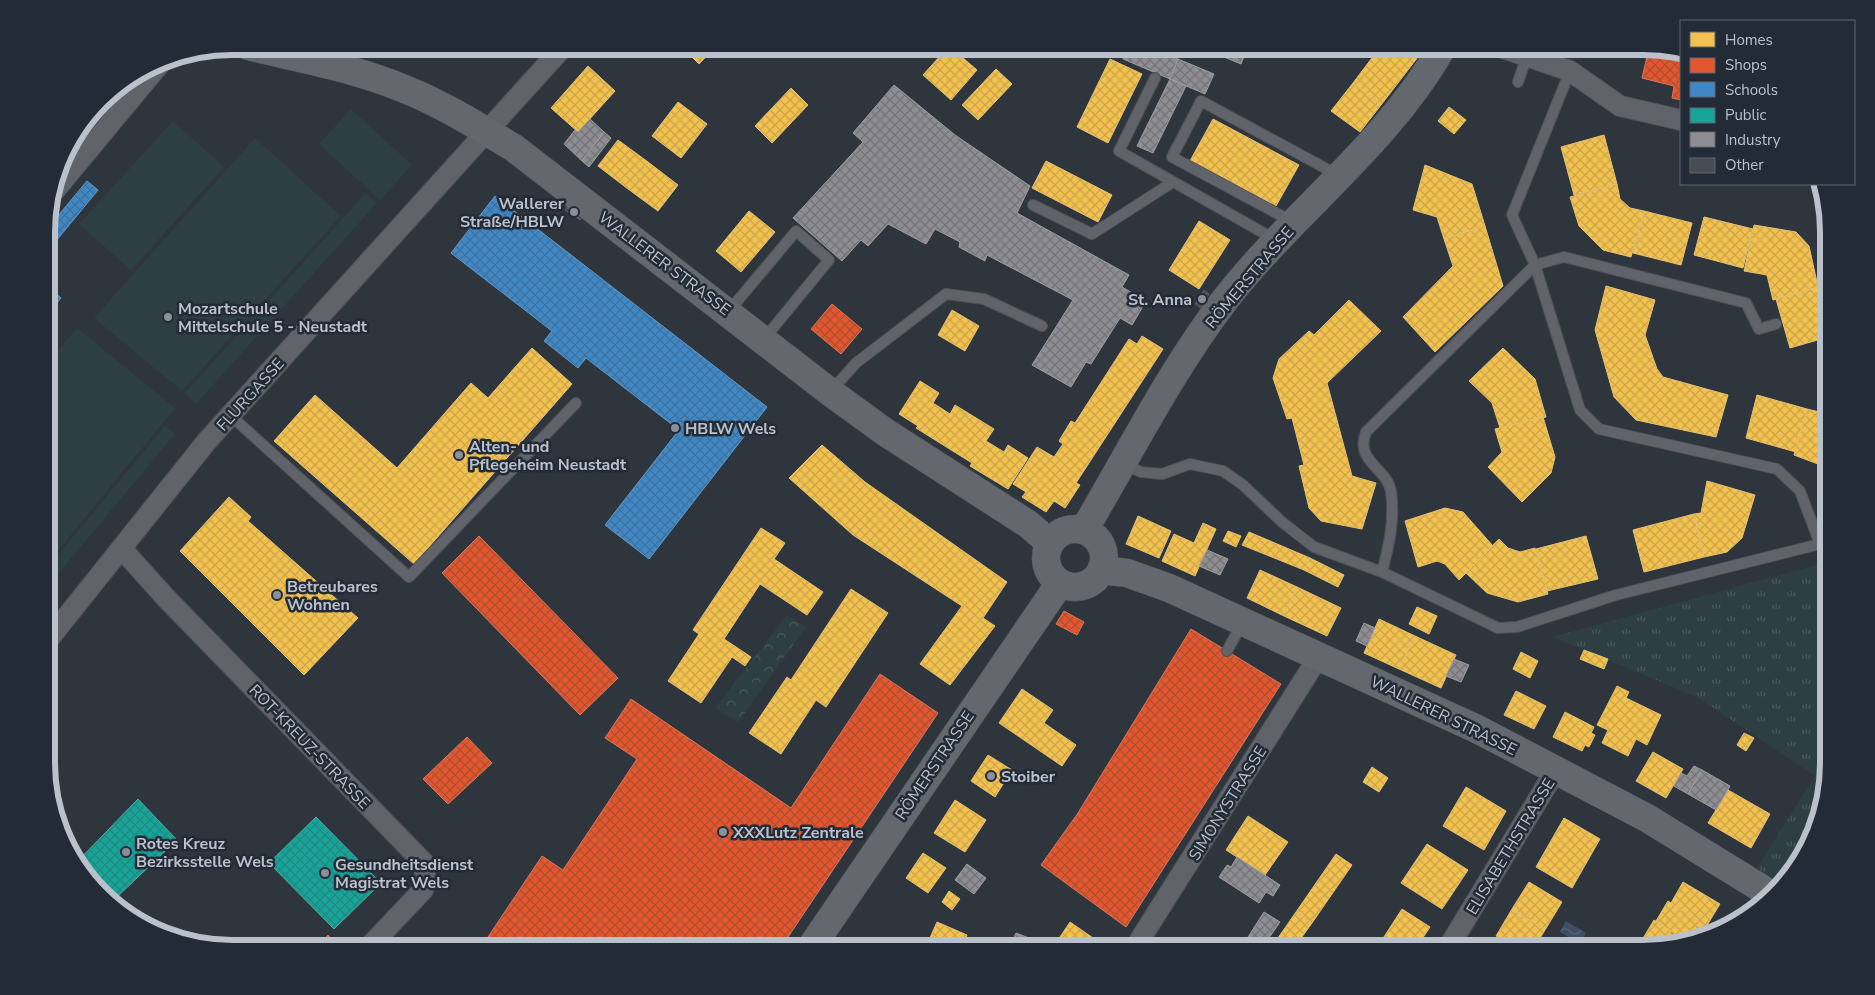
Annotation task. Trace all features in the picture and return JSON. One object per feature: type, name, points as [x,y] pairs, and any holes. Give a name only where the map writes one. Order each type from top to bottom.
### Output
[{"type":"street","name":"WALLERER STRASSE","points":[[284,55],[352,72],[406,89],[463,117],[514,148],[830,392],[886,432],[1028,524],[1050,543]]},
{"type":"street","name":"FLURGASSE","points":[[55,631],[207,441],[556,55]]},
{"type":"street","name":"RÖMERSTRASSE","points":[[1084,530],[1182,363],[1219,309],[1285,231],[1380,134],[1425,78],[1438,55]]},
{"type":"street","points":[[1524,55],[1570,71],[1620,106],[1680,120]]},
{"type":"street","points":[[62,181],[151,75]]},
{"type":"street","points":[[1084,530],[1095,537],[1102,549],[1104,560],[1101,570],[1092,581],[1082,586],[1070,587],[1060,583],[1050,574],[1046,563],[1046,552],[1050,543],[1064,531],[1084,530]]},
{"type":"street","name":"ROT-KREUZ-STRASSE","points":[[122,549],[166,598],[426,865],[423,890],[376,940]]},
{"type":"street","name":"WALLERER STRASSE","points":[[1101,570],[1127,573],[1169,588],[1477,729],[1647,818],[1763,893]]},
{"type":"street","name":"RÖMERSTRASSE","points":[[816,940],[1060,583]]},
{"type":"street","name":"SIMONYSTRASSE","points":[[1139,940],[1319,656]]},
{"type":"street","name":"ELISABETHSTRASSE","points":[[1453,940],[1556,770]]},
{"type":"lane","points":[[1518,82],[1527,56]]},
{"type":"lane","points":[[1570,71],[1512,215],[1535,265],[1580,410],[1599,429],[1777,469],[1800,490],[1820,534]]},
{"type":"lane","points":[[1155,78],[1119,152],[1173,182],[1285,231]]},
{"type":"lane","points":[[1285,231],[1172,157],[1201,101],[1339,176]]},
{"type":"lane","points":[[1034,205],[1092,234],[1173,182]]},
{"type":"lane","points":[[728,312],[796,231],[829,260],[764,340]]},
{"type":"lane","points":[[1382,572],[1393,532],[1391,491],[1388,481],[1365,454],[1362,442],[1366,432],[1535,265],[1564,257],[1746,303],[1759,328],[1776,324]]},
{"type":"lane","points":[[830,392],[856,362],[946,294],[984,299],[1042,326]]},
{"type":"lane","points":[[230,415],[410,577],[576,403]]},
{"type":"lane","points":[[1124,464],[1141,472],[1162,474],[1190,464],[1223,471],[1314,547],[1382,572],[1498,628],[1517,627],[1616,595],[1820,544]]},
{"type":"lane","points":[[1227,652],[1243,621]]},
{"type":"green space","points":[[351,109],[412,165],[380,200],[319,144]]},
{"type":"green space","points":[[173,121],[224,167],[131,270],[79,224]]},
{"type":"green space","points":[[255,138],[341,216],[182,391],[94,318]]},
{"type":"green space","points":[[366,193],[377,203],[196,404],[185,393]]},
{"type":"green space","points":[[77,328],[175,408],[55,554],[55,354]]},
{"type":"green space","points":[[165,426],[175,434],[55,577],[55,558]]},
{"type":"green space","points":[[1820,564],[1820,775],[1817,798],[1811,820],[1802,841],[1776,880],[1757,868],[1815,776],[1697,697],[1553,637]]},
{"type":"green space","points":[[787,615],[806,627],[738,722],[715,708]]},
{"type":"water","points":[[1566,921],[1586,933],[1582,940],[1573,940],[1560,932]]},
{"type":"building: Homes","points":[[690,55],[708,55],[699,64]]},
{"type":"building: Homes","points":[[941,55],[960,55],[977,70],[951,100],[923,75]]},
{"type":"building: Homes","points":[[1374,55],[1415,55],[1418,57],[1381,105],[1353,83]]},
{"type":"building: Homes","points":[[1110,59],[1142,74],[1108,143],[1077,127]]},
{"type":"building: Homes","points":[[588,66],[615,91],[578,132],[551,108]]},
{"type":"building: Homes","points":[[996,69],[1012,84],[978,120],[962,105]]},
{"type":"building: Homes","points":[[1353,83],[1381,105],[1360,132],[1331,111]]},
{"type":"building: Homes","points":[[791,88],[808,105],[772,143],[755,126]]},
{"type":"building: Homes","points":[[678,102],[707,124],[681,158],[652,136]]},
{"type":"building: Homes","points":[[1449,107],[1466,120],[1454,134],[1438,121]]},
{"type":"building: Homes","points":[[1213,119],[1299,165],[1276,206],[1190,161]]},
{"type":"building: Homes","points":[[1604,135],[1617,184],[1574,195],[1561,147]]},
{"type":"building: Homes","points":[[618,140],[648,162],[628,189],[598,166]]},
{"type":"building: Homes","points":[[1046,161],[1112,195],[1098,222],[1032,188]]},
{"type":"building: Homes","points":[[648,162],[678,185],[658,211],[628,189]]},
{"type":"building: Homes","points":[[1425,165],[1472,184],[1485,226],[1444,239],[1437,217],[1413,210]]},
{"type":"building: Homes","points":[[1617,184],[1620,199],[1630,208],[1644,211],[1631,257],[1603,250],[1579,226],[1570,197]]},
{"type":"building: Homes","points":[[749,211],[775,232],[741,272],[716,251]]},
{"type":"building: Homes","points":[[1644,211],[1692,223],[1681,265],[1633,253]]},
{"type":"building: Homes","points":[[1704,217],[1753,229],[1743,268],[1694,255]]},
{"type":"building: Homes","points":[[1199,221],[1230,240],[1199,289],[1169,270]]},
{"type":"building: Homes","points":[[1754,225],[1796,232],[1809,246],[1818,287],[1773,300],[1767,275],[1744,271]]},
{"type":"building: Homes","points":[[1485,226],[1503,286],[1435,352],[1403,317],[1453,266],[1444,239]]},
{"type":"building: Homes","points":[[1606,286],[1655,300],[1645,335],[1657,369],[1663,377],[1728,395],[1716,437],[1636,420],[1614,397],[1595,330]]},
{"type":"building: Homes","points":[[1818,287],[1820,294],[1820,339],[1790,348],[1776,299]]},
{"type":"building: Homes","points":[[1349,300],[1381,331],[1327,383],[1352,476],[1376,483],[1362,529],[1321,521],[1309,508],[1299,466],[1304,465],[1292,418],[1287,419],[1273,378],[1279,359],[1309,331],[1314,335]]},
{"type":"building: Homes","points":[[952,310],[979,326],[965,351],[938,335]]},
{"type":"building: Homes","points":[[1142,336],[1163,349],[1076,483],[1080,485],[1065,508],[1054,501],[1046,512],[1022,497],[1026,492],[1013,484],[1037,447],[1054,457],[1063,444],[1059,441],[1071,421],[1075,423],[1129,339],[1137,344]]},
{"type":"building: Homes","name":"Alten- und Pflegeheim Neustadt","points":[[532,348],[572,384],[414,564],[274,441],[315,395],[397,468],[471,383],[488,398]]},
{"type":"building: Homes","points":[[1503,348],[1535,379],[1546,417],[1500,428],[1492,403],[1469,381]]},
{"type":"building: Homes","points":[[920,381],[939,393],[933,403],[950,414],[955,405],[994,429],[986,441],[1004,452],[1008,445],[1028,458],[1008,489],[970,466],[972,463],[916,428],[918,426],[899,414]]},
{"type":"building: Homes","points":[[1757,395],[1807,409],[1796,452],[1746,438]]},
{"type":"building: Homes","points":[[1807,409],[1820,412],[1820,471],[1818,464],[1794,455]]},
{"type":"building: Homes","points":[[1543,417],[1555,457],[1551,473],[1522,502],[1488,467],[1502,452],[1495,429]]},
{"type":"building: Homes","points":[[822,445],[865,482],[1007,582],[983,618],[995,626],[950,685],[920,664],[962,606],[853,535],[789,478]]},
{"type":"building: Homes","points":[[1707,481],[1755,495],[1742,538],[1727,552],[1704,557],[1694,514],[1701,513]]},
{"type":"building: Homes","name":"Betreubares Wohnen","points":[[229,497],[251,517],[248,521],[358,618],[304,675],[180,551]]},
{"type":"building: Homes","points":[[1445,508],[1463,512],[1493,546],[1459,580],[1445,564],[1437,561],[1418,567],[1405,521]]},
{"type":"building: Homes","points":[[1694,514],[1704,557],[1644,572],[1633,530]]},
{"type":"building: Homes","points":[[1138,516],[1171,531],[1159,558],[1126,544]]},
{"type":"building: Homes","points":[[1203,523],[1216,529],[1195,576],[1162,561],[1174,534],[1194,543]]},
{"type":"building: Homes","points":[[761,528],[785,543],[774,559],[823,592],[807,615],[760,584],[724,639],[751,657],[745,666],[732,657],[701,703],[668,681],[699,634],[693,630]]},
{"type":"building: Homes","points":[[1228,531],[1241,536],[1236,547],[1223,541]]},
{"type":"building: Homes","points":[[1249,532],[1310,558],[1304,570],[1242,545]]},
{"type":"building: Homes","points":[[1586,536],[1598,579],[1547,591],[1536,549]]},
{"type":"building: Homes","points":[[1499,539],[1508,548],[1520,552],[1535,548],[1548,594],[1518,602],[1487,593],[1466,573]]},
{"type":"building: Homes","points":[[1310,558],[1344,575],[1338,587],[1304,570]]},
{"type":"building: Homes","points":[[1260,570],[1297,587],[1284,616],[1247,598]]},
{"type":"building: Homes","points":[[1297,587],[1341,608],[1327,636],[1284,616]]},
{"type":"building: Homes","points":[[851,589],[888,613],[826,707],[816,700],[781,754],[749,733],[787,677],[791,680]]},
{"type":"building: Homes","points":[[1417,607],[1437,616],[1429,634],[1409,624]]},
{"type":"building: Homes","points":[[1379,619],[1415,636],[1399,669],[1364,653]]},
{"type":"building: Homes","points":[[1415,636],[1456,655],[1441,688],[1399,669]]},
{"type":"building: Homes","points":[[1584,650],[1608,659],[1604,669],[1580,659]]},
{"type":"building: Homes","points":[[1521,652],[1538,661],[1530,678],[1513,669]]},
{"type":"building: Homes","points":[[1617,686],[1629,692],[1626,698],[1661,715],[1647,745],[1636,739],[1628,756],[1602,743],[1608,730],[1597,725]]},
{"type":"building: Homes","points":[[1022,689],[1053,710],[1044,723],[1076,745],[1062,766],[999,723]]},
{"type":"building: Homes","points":[[1516,691],[1546,706],[1534,729],[1504,715]]},
{"type":"building: Homes","points":[[1565,712],[1594,727],[1591,733],[1595,735],[1589,747],[1585,745],[1582,751],[1553,737]]},
{"type":"building: Homes","points":[[1744,733],[1754,738],[1746,751],[1737,745]]},
{"type":"building: Homes","points":[[1653,752],[1683,769],[1666,798],[1636,781]]},
{"type":"building: Homes","name":"Stoiber","points":[[988,755],[1012,770],[995,797],[971,781]]},
{"type":"building: Homes","points":[[1372,767],[1388,778],[1379,792],[1363,782]]},
{"type":"building: Homes","points":[[1466,787],[1506,811],[1484,850],[1443,826]]},
{"type":"building: Homes","points":[[1728,790],[1770,814],[1751,848],[1708,823]]},
{"type":"building: Homes","points":[[955,800],[986,820],[965,852],[934,833]]},
{"type":"building: Homes","points":[[1248,816],[1288,842],[1265,875],[1226,850]]},
{"type":"building: Homes","points":[[1564,818],[1600,839],[1572,888],[1536,867]]},
{"type":"building: Homes","points":[[1427,844],[1468,870],[1442,909],[1401,883]]},
{"type":"building: Homes","points":[[923,853],[946,868],[928,893],[906,878]]},
{"type":"building: Homes","points":[[1336,854],[1352,865],[1312,923],[1296,912]]},
{"type":"building: Homes","points":[[1529,882],[1562,902],[1545,930],[1512,909]]},
{"type":"building: Homes","points":[[1683,882],[1720,904],[1706,927],[1671,903]]},
{"type":"building: Homes","points":[[949,891],[960,899],[952,910],[942,902]]},
{"type":"building: Homes","points":[[1668,901],[1703,925],[1700,931],[1678,937],[1656,921]]},
{"type":"building: Homes","points":[[1402,909],[1430,927],[1421,940],[1382,940]]},
{"type":"building: Homes","points":[[1512,909],[1545,930],[1539,940],[1502,940],[1496,936]]},
{"type":"building: Homes","points":[[1296,912],[1312,923],[1300,940],[1277,940]]},
{"type":"building: Homes","points":[[1654,920],[1677,937],[1655,940],[1642,940]]},
{"type":"building: Homes","points":[[937,922],[967,935],[965,940],[929,940]]},
{"type":"building: Homes","points":[[1070,922],[1096,940],[1058,940]]},
{"type":"building: Shops","points":[[1647,55],[1680,59],[1680,100],[1672,98],[1674,86],[1642,78]]},
{"type":"building: Shops","points":[[832,304],[862,329],[841,354],[811,329]]},
{"type":"building: Shops","points":[[479,536],[618,678],[580,715],[442,573]]},
{"type":"building: Shops","points":[[1064,611],[1084,622],[1077,635],[1056,624]]},
{"type":"building: Shops","points":[[1191,629],[1281,684],[1126,927],[1041,865],[1078,813]]},
{"type":"building: Shops","name":"XXXLutz Zentrale","points":[[880,674],[938,713],[786,940],[486,940],[542,856],[563,870],[637,759],[605,738],[631,699],[791,808]]},
{"type":"building: Shops","points":[[467,737],[492,763],[448,804],[423,779]]},
{"type":"building: Shops","points":[[328,935],[333,940],[323,940]]},
{"type":"building: Schools","points":[[87,181],[98,190],[55,242],[55,219]]},
{"type":"building: Schools","points":[[495,196],[767,407],[649,559],[605,525],[679,430],[586,358],[578,368],[544,341],[552,331],[451,253]]},
{"type":"building: Schools","points":[[55,293],[61,298],[55,305]]},
{"type":"building: Public","name":"Rotes Kreuz Bezirksstelle Wels","points":[[138,799],[177,840],[118,896],[118,898],[99,880],[82,856]]},
{"type":"building: Public","name":"Gesundheitsdienst Magistrat Wels","points":[[316,817],[381,883],[334,929],[269,863]]},
{"type":"building: Industry","points":[[1125,55],[1169,55],[1178,59],[1170,79],[1123,59]]},
{"type":"building: Industry","points":[[1225,55],[1244,55],[1241,64],[1224,57]]},
{"type":"building: Industry","points":[[1178,59],[1214,74],[1205,94],[1170,79]]},
{"type":"building: Industry","points":[[1170,79],[1186,86],[1153,153],[1137,146]]},
{"type":"building: Industry","points":[[894,85],[955,135],[1030,186],[1017,213],[1129,275],[1122,287],[1146,301],[1132,325],[1120,318],[1091,364],[1086,362],[1071,387],[1032,365],[1073,300],[987,255],[985,261],[959,247],[960,242],[935,229],[926,244],[888,224],[868,246],[861,240],[842,261],[793,218],[863,142],[853,133]]},
{"type":"building: Industry","points":[[590,119],[604,132],[582,161],[564,144],[575,130],[578,132]]},
{"type":"building: Industry","points":[[604,132],[611,138],[589,167],[582,161]]},
{"type":"building: Industry","points":[[1207,550],[1228,559],[1220,575],[1199,566]]},
{"type":"building: Industry","points":[[1364,623],[1375,628],[1367,646],[1356,641]]},
{"type":"building: Industry","points":[[1454,659],[1469,665],[1461,682],[1446,676]]},
{"type":"building: Industry","points":[[1694,766],[1702,770],[1688,794],[1674,786],[1681,773],[1687,776]]},
{"type":"building: Industry","points":[[1702,770],[1730,786],[1716,810],[1688,794]]},
{"type":"building: Industry","points":[[1237,857],[1280,885],[1273,896],[1266,892],[1259,903],[1219,877],[1227,865],[1231,867]]},
{"type":"building: Industry","points":[[967,864],[986,878],[974,894],[955,880]]},
{"type":"building: Industry","points":[[1264,912],[1280,922],[1268,940],[1246,940]]},
{"type":"building: Industry","points":[[1016,933],[1034,940],[1013,940]]},
{"type":"building: Other","name":"Wallerer Straße/HBLW","points":[[569,204],[584,214],[580,220],[565,210]]},
{"type":"building: Other","name":"St. Anna","points":[[1204,290],[1209,294],[1201,308],[1195,304]]},
{"type":"place","name":"Wallerer Straße/HBLW","points":[[574,212]]},
{"type":"place","name":"St. Anna","points":[[1202,299]]},
{"type":"place","name":"Mozartschule Mittelschule 5 - Neustadt","points":[[168,317]]},
{"type":"place","name":"HBLW Wels","points":[[675,428]]},
{"type":"place","name":"Alten- und Pflegeheim Neustadt","points":[[459,455]]},
{"type":"place","name":"Betreubares Wohnen","points":[[277,595]]},
{"type":"place","name":"Stoiber","points":[[991,776]]},
{"type":"place","name":"XXXLutz Zentrale","points":[[723,832]]},
{"type":"place","name":"Rotes Kreuz Bezirksstelle Wels","points":[[126,852]]},
{"type":"place","name":"Gesundheitsdienst Magistrat Wels","points":[[325,873]]}]
